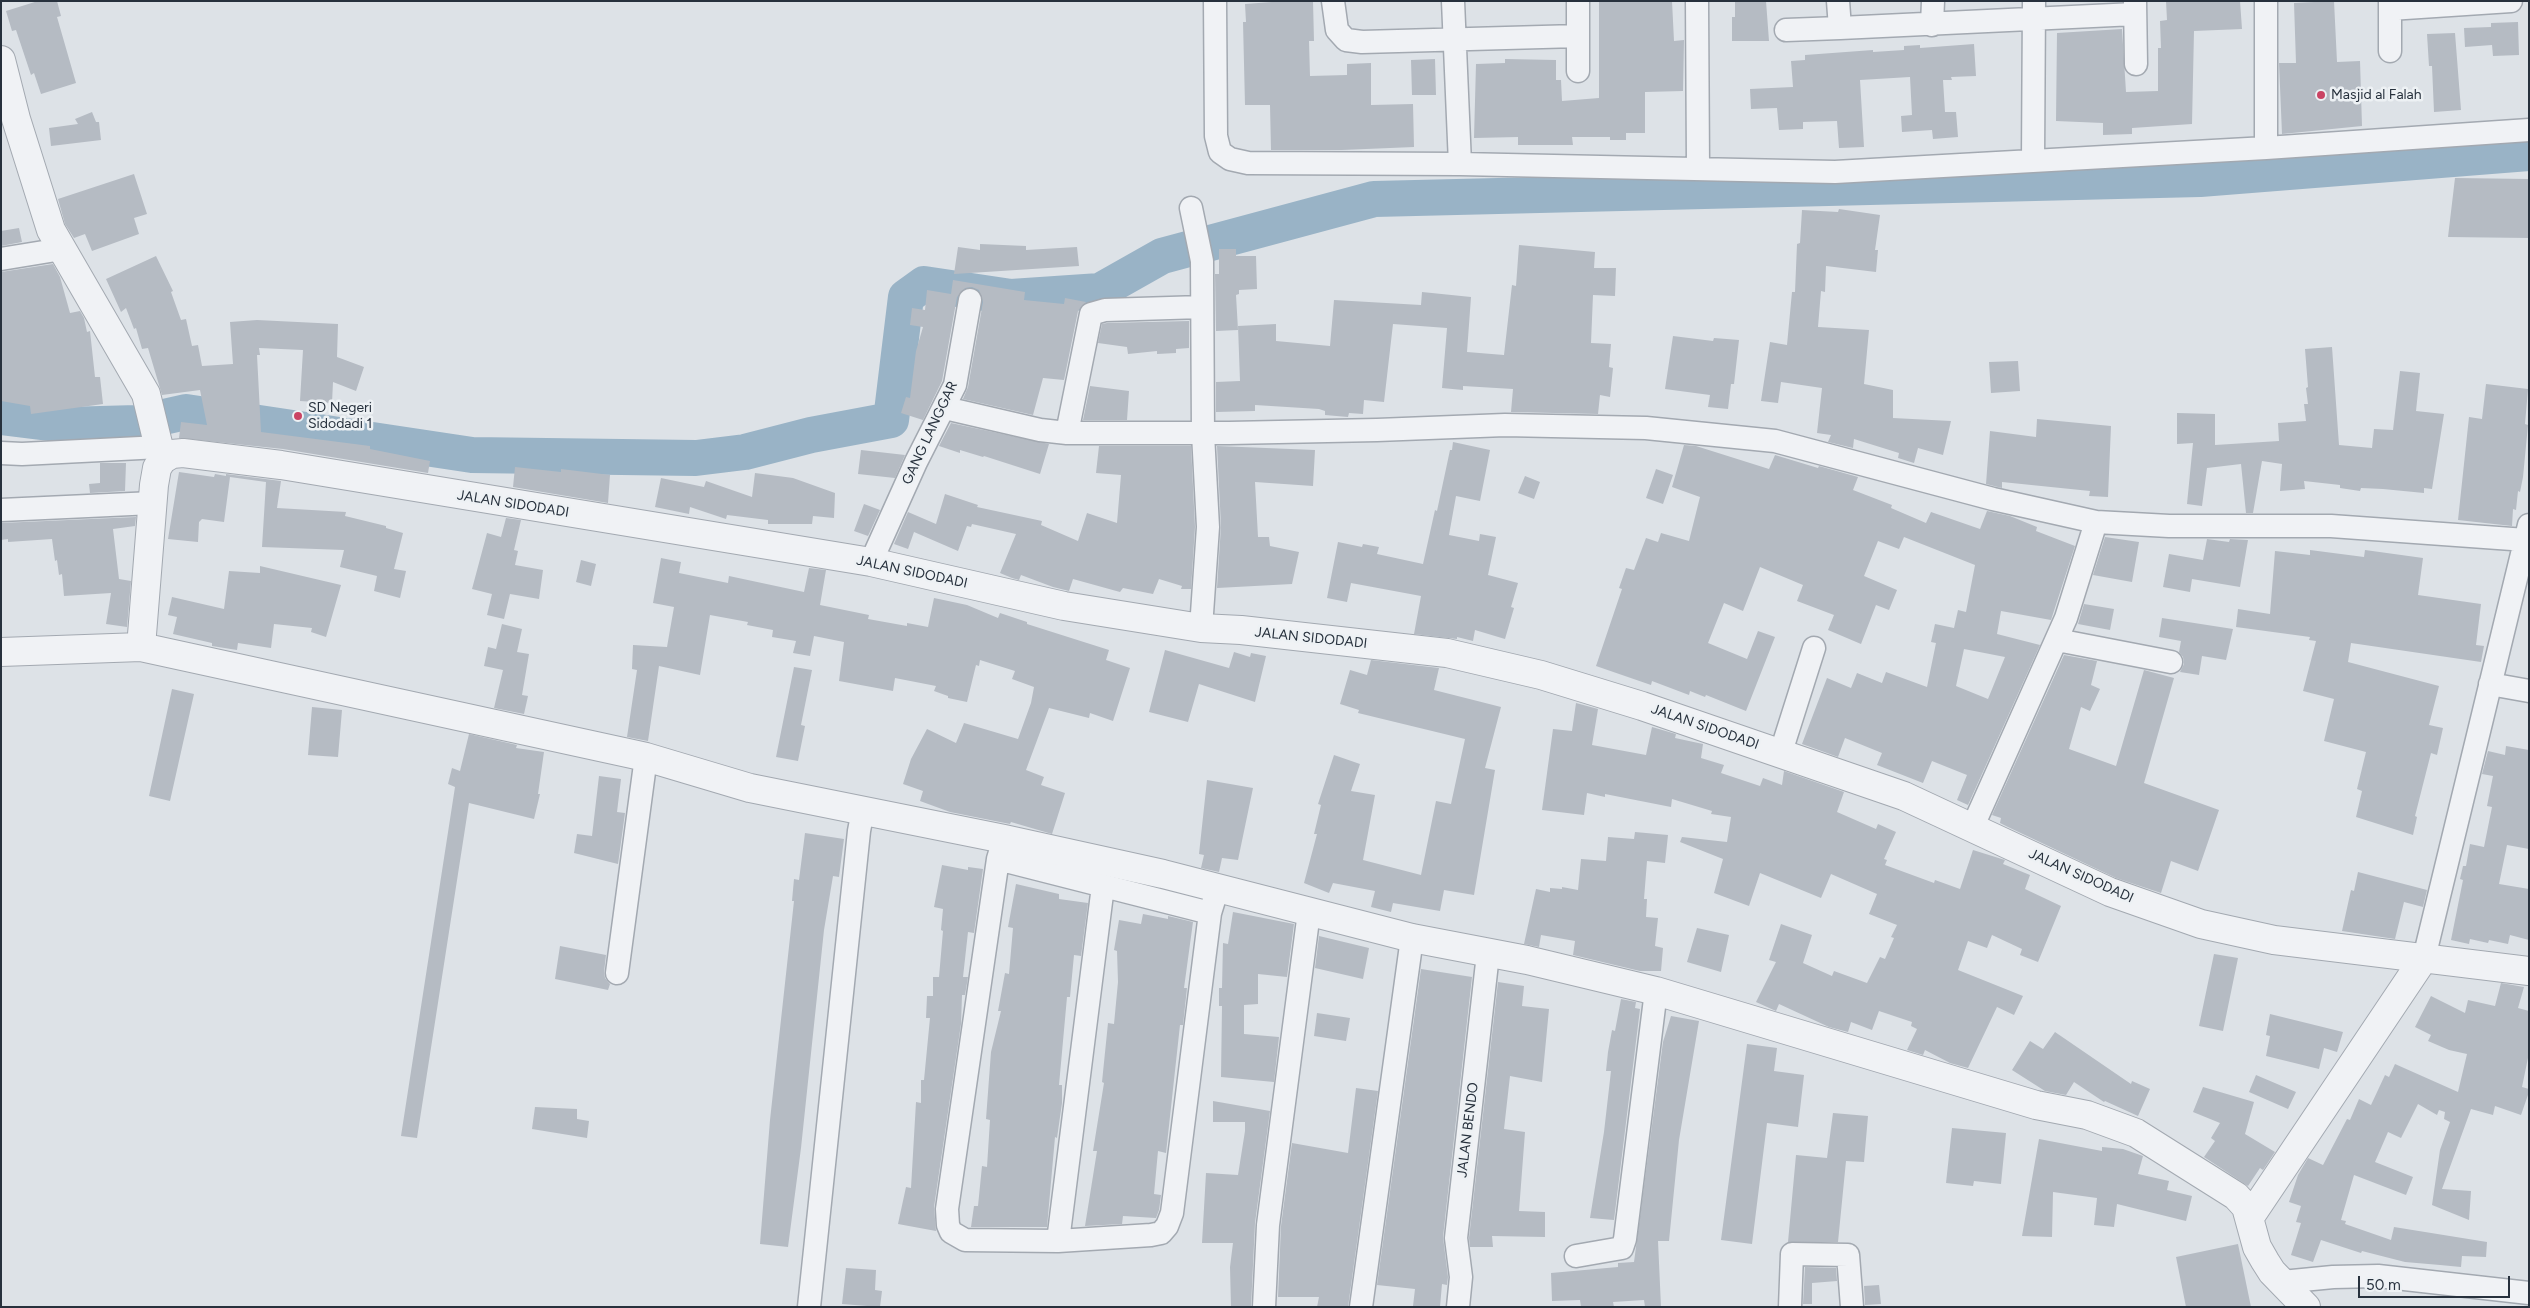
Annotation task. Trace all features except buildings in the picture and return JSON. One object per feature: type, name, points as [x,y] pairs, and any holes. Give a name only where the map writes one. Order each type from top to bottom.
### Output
[{"type":"street","points":[[1215,1],[1216,136],[1220,152],[1230,160],[1248,163],[1460,164],[1835,172],[2266,148],[2529,130]]},
{"type":"street","points":[[1333,1],[1337,30],[1346,40],[1362,42],[1578,36]]},
{"type":"street","points":[[1453,1],[1453,38],[1460,107],[1460,164]]},
{"type":"street","points":[[1578,1],[1578,70]]},
{"type":"street","points":[[1698,1],[1698,168]]},
{"type":"street","points":[[1838,1],[1840,28]]},
{"type":"street","points":[[1932,25],[1933,1]]},
{"type":"street","points":[[2266,1],[2266,148]]},
{"type":"street","points":[[2390,51],[2390,5],[2512,1]]},
{"type":"street","points":[[1786,30],[1932,25],[2035,11],[2135,8],[2136,64]]},
{"type":"street","points":[[2033,160],[2035,11]]},
{"type":"street","points":[[1,60],[16,119],[51,230],[146,394],[159,444],[136,647]]},
{"type":"street","points":[[1191,208],[1202,261],[1203,434],[1208,527],[1201,628]]},
{"type":"street","points":[[1,259],[62,249]]},
{"type":"street","name":"GANG LANGGAR","points":[[871,562],[916,462],[955,385],[970,300]]},
{"type":"street","points":[[1067,433],[1091,314],[1105,310],[1202,307]]},
{"type":"street","points":[[945,408],[1040,430],[1067,433],[1203,434],[1376,430],[1505,424],[1646,428],[1702,432],[1774,442],[1993,499],[2096,522],[2170,526],[2331,526],[2528,532],[2424,958],[2250,1217]]},
{"type":"street","points":[[1,453],[22,454],[159,444]]},
{"type":"street","name":"JALAN SIDODADI","points":[[159,444],[172,454],[183,453],[281,465],[871,562],[1064,606],[1201,628],[1241,630],[1447,653],[1541,675],[1642,706],[1781,752],[1904,796],[1973,826],[2110,892],[2201,924],[2274,940],[2529,970]]},
{"type":"street","points":[[1,510],[153,503]]},
{"type":"street","points":[[1973,826],[2066,618],[2096,522]]},
{"type":"street","points":[[2057,640],[2170,662]]},
{"type":"street","points":[[1,652],[136,647],[646,757],[750,788],[863,810],[1001,849],[1103,886],[1210,913]]},
{"type":"street","points":[[1781,752],[1814,648]]},
{"type":"street","points":[[2490,684],[2529,691]]},
{"type":"street","points":[[617,973],[646,757]]},
{"type":"street","points":[[809,1307],[858,831],[863,810]]},
{"type":"street","points":[[1001,849],[1218,887],[1412,938],[1527,960],[1656,991],[2036,1105],[2087,1115],[2128,1130],[2167,1151],[2217,1186],[2236,1196],[2246,1207],[2257,1247],[2272,1272],[2306,1307]]},
{"type":"street","points":[[1001,849],[947,1209],[948,1225],[951,1232],[965,1240],[1058,1241],[1152,1235],[1161,1233],[1167,1226],[1172,1213],[1210,913],[1218,887]]},
{"type":"street","points":[[1058,1241],[1103,886]]},
{"type":"street","points":[[1264,1307],[1268,1226],[1309,912]]},
{"type":"street","points":[[1361,1307],[1412,938]]},
{"type":"street","name":"JALAN BENDO","points":[[1458,1307],[1461,1277],[1456,1238],[1488,954]]},
{"type":"street","points":[[1576,1256],[1622,1248],[1625,1239],[1656,991]]},
{"type":"street","points":[[1790,1307],[1792,1254],[1848,1255],[1852,1307]]},
{"type":"street","points":[[2282,1282],[2333,1277],[2378,1276],[2529,1292]]},
{"type":"waterway","points":[[1,417],[65,425],[137,423],[186,412],[472,455],[696,458],[745,452],[811,435],[891,420],[906,297],[924,284],[1011,297],[1100,291],[1162,256],[1374,199],[2200,179],[2529,153]]},
{"type":"place","name":"Masjid al Falah","points":[[2321,95]]},
{"type":"place","name":"SD Negeri Sidodadi 1","points":[[298,416]]}]
